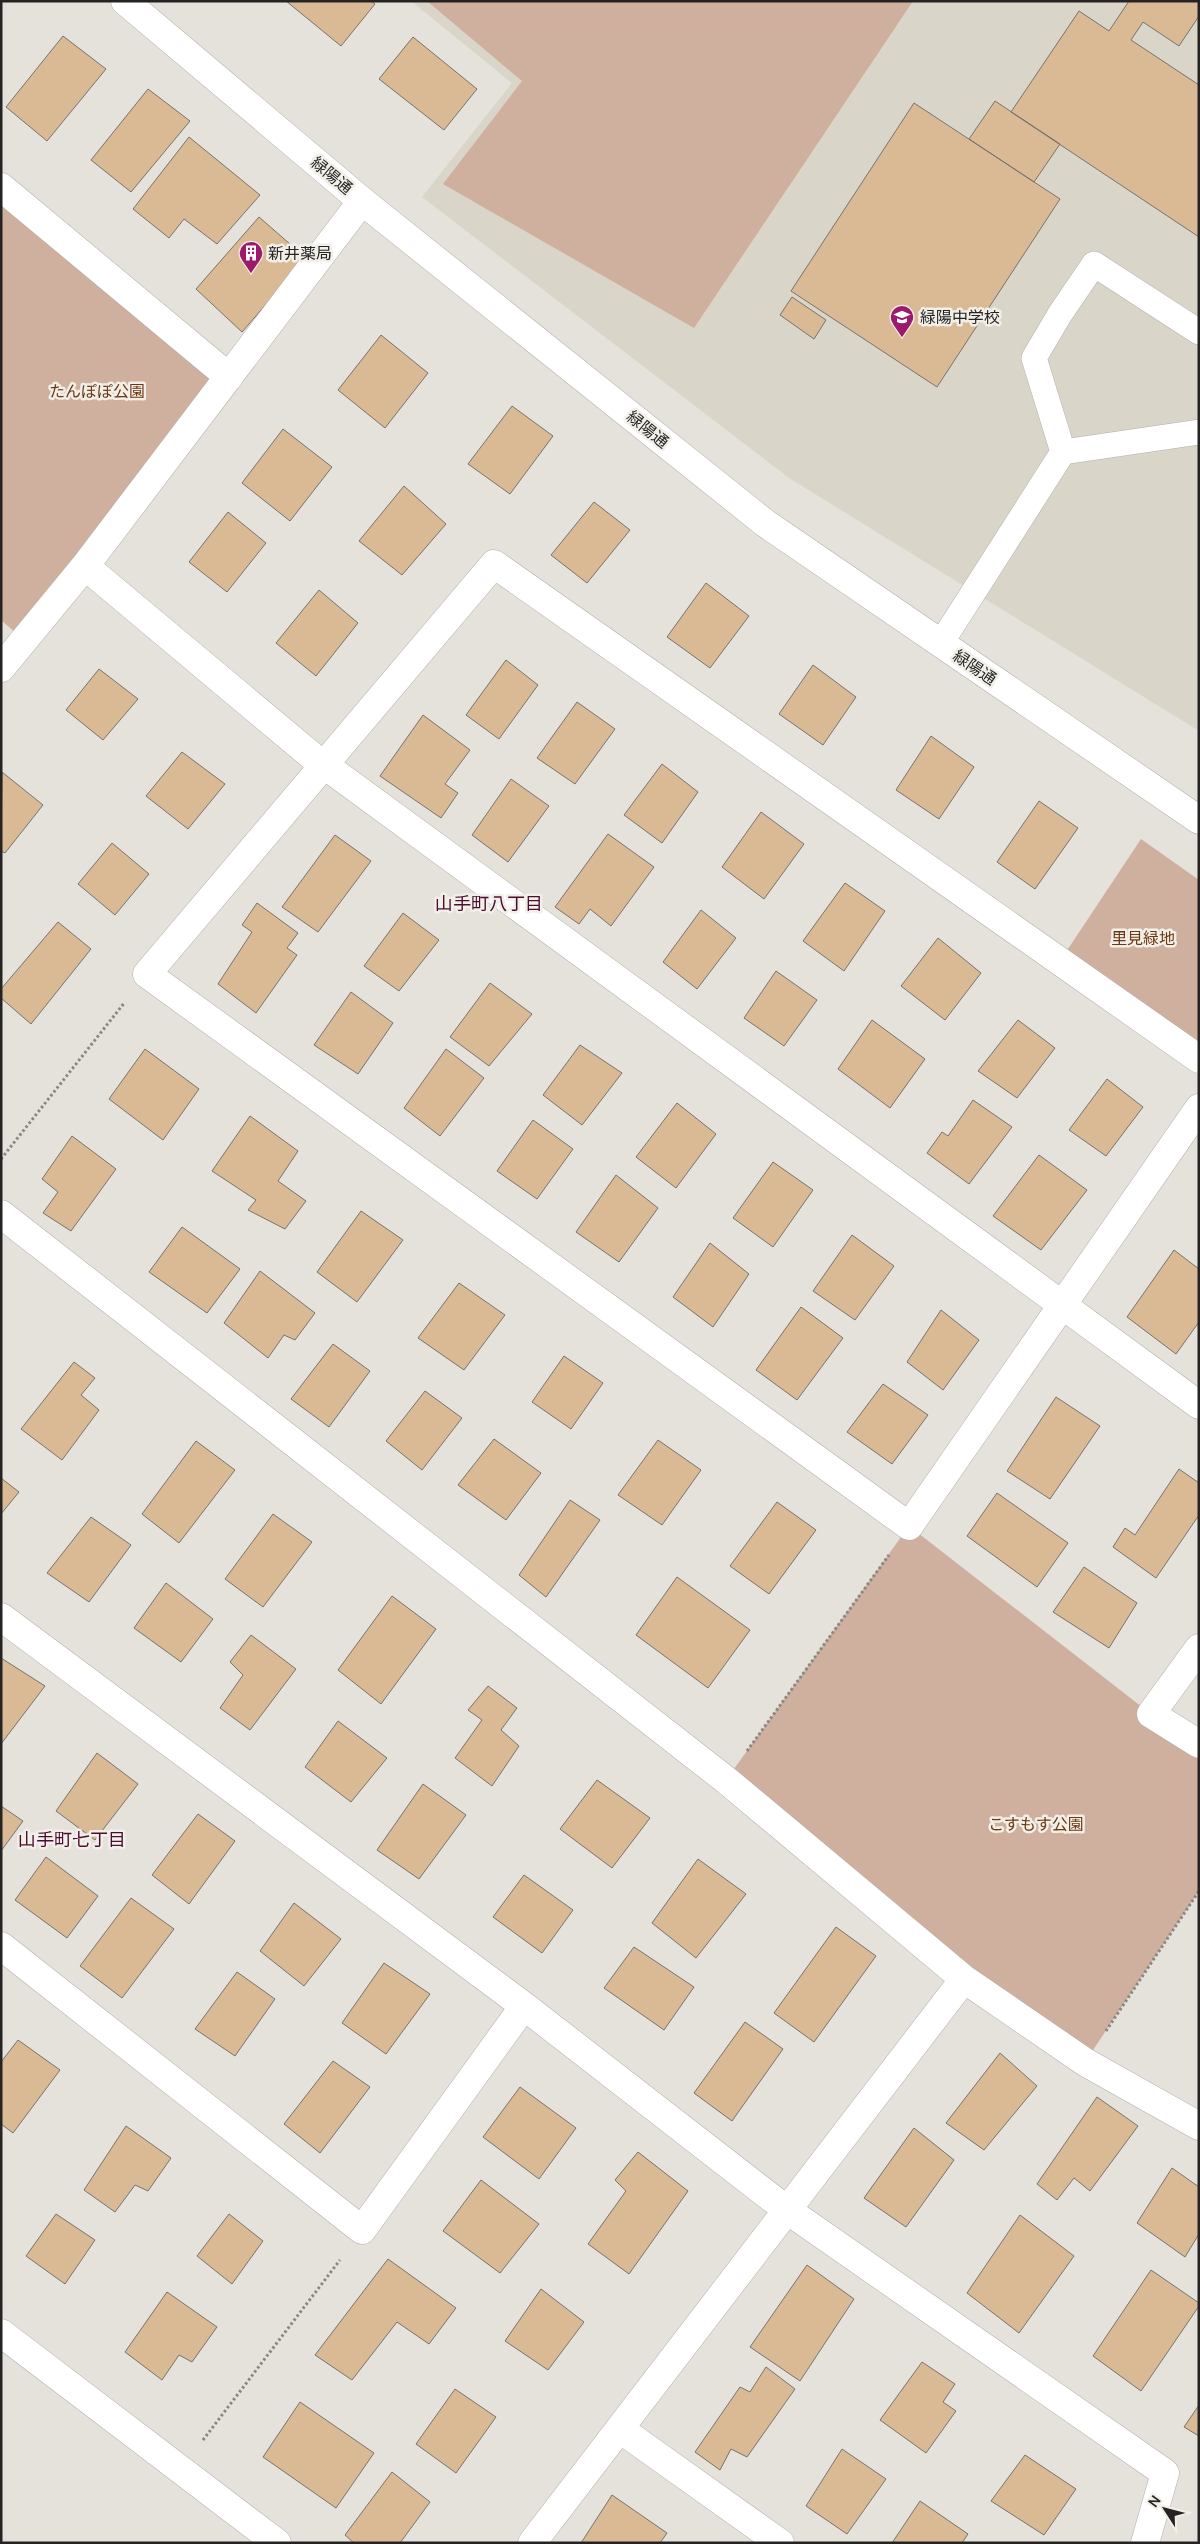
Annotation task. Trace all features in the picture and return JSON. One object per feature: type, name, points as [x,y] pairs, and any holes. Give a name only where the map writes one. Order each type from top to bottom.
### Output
[{"type":"street","name":"緑陽通","points":[[125,1],[362,201],[765,522],[1199,820]]},
{"type":"street","points":[[1,187],[229,377]]},
{"type":"street","points":[[1,668],[85,566],[362,201]]},
{"type":"street","points":[[1199,1059],[494,564],[147,974],[909,1526],[1199,1108]]},
{"type":"street","points":[[85,566],[324,765],[1199,1405]]},
{"type":"street","points":[[1,1214],[726,1780],[964,1979],[1085,2062],[1199,2126]]},
{"type":"street","points":[[1,1617],[524,2006],[787,2210],[1165,2473],[1145,2543]]},
{"type":"street","points":[[1199,1648],[1151,1714],[1199,1744]]},
{"type":"street","points":[[1,1946],[362,2230],[524,2006]]},
{"type":"street","points":[[532,2543],[964,1979]]},
{"type":"street","points":[[1,2333],[278,2543]]},
{"type":"street","points":[[620,2429],[780,2543]]},
{"type":"lane","points":[[1063,452],[1034,358],[1060,314],[1094,264],[1199,332]]},
{"type":"lane","points":[[941,643],[1063,452],[1199,432]]},
{"type":"path","points":[[1,1159],[147,974]]},
{"type":"path","points":[[726,1780],[909,1526]]},
{"type":"path","points":[[1085,2062],[1199,1892]]},
{"type":"path","points":[[181,2468],[362,2230]]},
{"type":"shaded area","name":"緑陽中学校","points":[[411,1],[1199,1],[1199,731],[789,478],[422,197],[512,83]]},
{"type":"green space","points":[[427,1],[913,1],[694,328],[443,184],[522,81]]},
{"type":"green space","name":"たんぽぽ公園","points":[[1,187],[229,377],[24,640],[1,620]]},
{"type":"green space","name":"里見緑地","points":[[1141,839],[1199,880],[1199,1057],[1066,952]]},
{"type":"green space","name":"こすもす公園","points":[[909,1526],[1151,1714],[1199,1744],[1199,1891],[1085,2062],[726,1780]]},
{"type":"building","points":[[286,1],[371,1],[375,4],[341,46]]},
{"type":"building","points":[[1129,1],[1199,1],[1199,16],[1179,46],[1143,22],[1131,40],[1199,85],[1199,237],[1011,112],[1079,11],[1109,31]]},
{"type":"building","points":[[63,36],[106,69],[47,141],[6,107]]},
{"type":"building","points":[[413,37],[477,89],[444,130],[379,79]]},
{"type":"building","points":[[148,89],[190,121],[131,192],[91,160]]},
{"type":"building","points":[[995,101],[1060,144],[1034,182],[969,139]]},
{"type":"building","points":[[914,103],[1060,199],[937,387],[791,291]]},
{"type":"building","points":[[189,137],[260,195],[217,244],[184,219],[169,238],[133,209]]},
{"type":"building","name":"新井薬局","points":[[259,217],[306,258],[242,332],[196,289]]},
{"type":"building","points":[[792,297],[826,320],[814,339],[780,315]]},
{"type":"building","points":[[381,335],[428,373],[385,428],[338,390]]},
{"type":"building","points":[[512,406],[553,436],[510,494],[468,464]]},
{"type":"building","points":[[283,429],[332,467],[290,521],[242,483]]},
{"type":"building","points":[[404,486],[446,524],[402,575],[359,541]]},
{"type":"building","points":[[594,502],[630,530],[587,583],[551,555]]},
{"type":"building","points":[[228,512],[266,543],[227,592],[189,562]]},
{"type":"building","points":[[706,583],[749,616],[710,668],[667,637]]},
{"type":"building","points":[[319,590],[358,623],[316,676],[276,643]]},
{"type":"building","points":[[506,660],[538,685],[499,739],[466,715]]},
{"type":"building","points":[[813,665],[856,697],[823,745],[779,714]]},
{"type":"building","points":[[99,669],[138,699],[103,740],[66,710]]},
{"type":"building","points":[[577,702],[615,729],[575,784],[537,758]]},
{"type":"building","points":[[423,715],[470,750],[445,784],[458,793],[441,818],[380,776]]},
{"type":"building","points":[[931,736],[974,767],[939,819],[896,790]]},
{"type":"building","points":[[182,752],[225,784],[188,829],[146,796]]},
{"type":"building","points":[[662,764],[698,792],[662,843],[624,815]]},
{"type":"building","points":[[2,772],[43,805],[5,853],[1,851]]},
{"type":"building","points":[[511,779],[549,806],[508,862],[472,835]]},
{"type":"building","points":[[1039,801],[1078,828],[1035,889],[997,862]]},
{"type":"building","points":[[761,812],[804,844],[764,899],[722,867]]},
{"type":"building","points":[[608,834],[654,867],[611,926],[590,909],[579,924],[555,907]]},
{"type":"building","points":[[335,835],[371,861],[318,932],[282,907]]},
{"type":"building","points":[[112,843],[149,874],[115,915],[78,884]]},
{"type":"building","points":[[845,883],[885,911],[844,971],[803,941]]},
{"type":"building","points":[[257,903],[298,933],[287,948],[297,955],[256,1013],[218,984],[252,932],[242,925]]},
{"type":"building","points":[[701,910],[736,938],[697,989],[663,962]]},
{"type":"building","points":[[403,913],[439,940],[399,991],[364,966]]},
{"type":"building","points":[[58,922],[91,949],[31,1024],[1,998],[1,989]]},
{"type":"building","points":[[938,938],[981,973],[945,1020],[901,986]]},
{"type":"building","points":[[776,971],[817,1000],[784,1046],[744,1018]]},
{"type":"building","points":[[490,983],[532,1014],[489,1066],[450,1037]]},
{"type":"building","points":[[351,992],[393,1023],[358,1074],[314,1045]]},
{"type":"building","points":[[872,1020],[925,1059],[890,1108],[838,1069]]},
{"type":"building","points":[[1018,1020],[1055,1048],[1017,1098],[978,1071]]},
{"type":"building","points":[[580,1045],[622,1073],[582,1125],[543,1095]]},
{"type":"building","points":[[145,1049],[199,1089],[163,1140],[109,1099]]},
{"type":"building","points":[[446,1049],[484,1078],[440,1136],[404,1108]]},
{"type":"building","points":[[1107,1079],[1143,1107],[1106,1156],[1069,1130]]},
{"type":"building","points":[[973,1100],[1012,1127],[969,1184],[927,1153],[942,1132],[948,1136]]},
{"type":"building","points":[[677,1103],[716,1134],[676,1188],[636,1157]]},
{"type":"building","points":[[250,1116],[298,1151],[278,1181],[306,1201],[285,1229],[248,1210],[256,1200],[212,1171]]},
{"type":"building","points":[[533,1120],[573,1149],[537,1199],[497,1171]]},
{"type":"building","points":[[72,1136],[116,1169],[71,1231],[43,1213],[58,1192],[42,1179]]},
{"type":"building","points":[[1039,1155],[1087,1190],[1041,1250],[993,1216]]},
{"type":"building","points":[[773,1162],[813,1190],[773,1247],[733,1218]]},
{"type":"building","points":[[616,1175],[658,1208],[619,1262],[576,1232]]},
{"type":"building","points":[[361,1211],[403,1240],[357,1302],[317,1272]]},
{"type":"building","points":[[182,1227],[240,1269],[207,1313],[149,1272]]},
{"type":"building","points":[[852,1235],[894,1266],[855,1320],[813,1291]]},
{"type":"building","points":[[710,1243],[749,1274],[713,1327],[673,1297]]},
{"type":"building","points":[[1174,1250],[1199,1269],[1199,1322],[1176,1354],[1127,1317]]},
{"type":"building","points":[[260,1271],[315,1313],[295,1340],[284,1335],[268,1358],[224,1323]]},
{"type":"building","points":[[459,1283],[505,1315],[464,1370],[418,1338]]},
{"type":"building","points":[[801,1307],[843,1338],[797,1400],[756,1370]]},
{"type":"building","points":[[941,1310],[979,1340],[943,1390],[907,1362]]},
{"type":"building","points":[[333,1344],[370,1371],[329,1427],[291,1399]]},
{"type":"building","points":[[564,1356],[603,1383],[571,1429],[532,1402]]},
{"type":"building","points":[[74,1362],[95,1378],[81,1395],[99,1410],[62,1460],[21,1429]]},
{"type":"building","points":[[883,1384],[928,1415],[892,1464],[847,1432]]},
{"type":"building","points":[[425,1391],[462,1418],[422,1470],[386,1441]]},
{"type":"building","points":[[1056,1397],[1100,1426],[1050,1499],[1007,1471]]},
{"type":"building","points":[[494,1439],[541,1473],[506,1520],[458,1485]]},
{"type":"building","points":[[658,1440],[701,1470],[662,1525],[618,1495]]},
{"type":"building","points":[[196,1441],[235,1470],[179,1543],[142,1514]]},
{"type":"building","points":[[1179,1469],[1199,1483],[1199,1515],[1156,1578],[1113,1547],[1125,1528],[1135,1535]]},
{"type":"building","points":[[1,1478],[19,1492],[1,1514]]},
{"type":"building","points":[[997,1493],[1068,1543],[1037,1587],[967,1536]]},
{"type":"building","points":[[570,1500],[600,1520],[546,1597],[519,1575]]},
{"type":"building","points":[[777,1502],[816,1530],[769,1594],[730,1566]]},
{"type":"building","points":[[273,1514],[312,1542],[263,1607],[225,1579]]},
{"type":"building","points":[[91,1517],[131,1545],[89,1602],[47,1573]]},
{"type":"building","points":[[1084,1567],[1137,1603],[1109,1648],[1053,1612]]},
{"type":"building","points":[[677,1577],[750,1630],[708,1688],[636,1635]]},
{"type":"building","points":[[166,1583],[213,1619],[181,1662],[134,1628]]},
{"type":"building","points":[[392,1596],[436,1629],[381,1704],[338,1670]]},
{"type":"building","points":[[251,1635],[296,1669],[250,1730],[220,1708],[243,1675],[230,1662]]},
{"type":"building","points":[[1,1658],[45,1686],[1,1744]]},
{"type":"building","points":[[488,1686],[517,1708],[501,1730],[519,1746],[492,1786],[455,1758],[482,1720],[468,1710]]},
{"type":"building","points":[[338,1721],[387,1758],[351,1802],[305,1767]]},
{"type":"building","points":[[97,1753],[138,1784],[95,1840],[56,1811]]},
{"type":"building","points":[[597,1780],[650,1818],[612,1868],[560,1829]]},
{"type":"building","points":[[423,1784],[466,1815],[419,1879],[377,1850]]},
{"type":"building","points":[[1,1806],[23,1821],[1,1851]]},
{"type":"building","points":[[198,1814],[235,1841],[189,1904],[152,1875]]},
{"type":"building","points":[[46,1857],[98,1896],[67,1938],[15,1900]]},
{"type":"building","points":[[698,1859],[746,1894],[696,1958],[652,1923]]},
{"type":"building","points":[[524,1875],[573,1910],[542,1953],[493,1917]]},
{"type":"building","points":[[131,1898],[174,1929],[122,1998],[80,1966]]},
{"type":"building","points":[[294,1903],[341,1939],[304,1986],[260,1951]]},
{"type":"building","points":[[836,1927],[876,1956],[814,2042],[774,2013]]},
{"type":"building","points":[[634,1947],[694,1987],[664,2030],[604,1988]]},
{"type":"building","points":[[384,1963],[430,1994],[386,2054],[342,2023]]},
{"type":"building","points":[[237,1972],[275,1999],[235,2056],[195,2029]]},
{"type":"building","points":[[745,2022],[783,2049],[732,2121],[694,2093]]},
{"type":"building","points":[[18,2040],[60,2070],[13,2133],[1,2124],[1,2062]]},
{"type":"building","points":[[1000,2053],[1037,2086],[984,2150],[946,2123]]},
{"type":"building","points":[[333,2061],[370,2087],[320,2153],[284,2124]]},
{"type":"building","points":[[520,2087],[576,2128],[539,2179],[483,2137]]},
{"type":"building","points":[[1097,2097],[1138,2126],[1090,2191],[1074,2178],[1057,2200],[1037,2184]]},
{"type":"building","points":[[126,2126],[171,2158],[148,2191],[135,2185],[115,2212],[84,2190]]},
{"type":"building","points":[[914,2128],[954,2160],[906,2227],[864,2198]]},
{"type":"building","points":[[638,2152],[688,2191],[629,2274],[588,2244],[626,2191],[615,2180]]},
{"type":"building","points":[[1172,2168],[1199,2187],[1199,2234],[1185,2257],[1137,2223]]},
{"type":"building","points":[[481,2180],[539,2224],[500,2273],[443,2231]]},
{"type":"building","points":[[56,2214],[95,2240],[65,2284],[26,2256]]},
{"type":"building","points":[[229,2214],[263,2241],[232,2284],[197,2256]]},
{"type":"building","points":[[1020,2215],[1074,2256],[1019,2333],[967,2293]]},
{"type":"building","points":[[388,2259],[456,2308],[429,2344],[397,2322],[352,2380],[315,2355]]},
{"type":"building","points":[[807,2265],[854,2299],[800,2381],[750,2347]]},
{"type":"building","points":[[1151,2270],[1199,2303],[1199,2306],[1141,2391],[1093,2356]]},
{"type":"building","points":[[541,2289],[584,2322],[548,2370],[505,2341]]},
{"type":"building","points":[[167,2292],[217,2327],[192,2362],[179,2355],[162,2380],[125,2352]]},
{"type":"building","points":[[922,2362],[955,2384],[943,2402],[956,2411],[926,2453],[880,2420]]},
{"type":"building","points":[[766,2367],[795,2389],[747,2457],[731,2449],[720,2470],[695,2452],[740,2387],[750,2392]]},
{"type":"building","points":[[455,2389],[496,2417],[456,2473],[416,2444]]},
{"type":"building","points":[[300,2402],[374,2453],[336,2508],[263,2457]]},
{"type":"building","points":[[1199,2405],[1199,2436],[1184,2427]]},
{"type":"building","points":[[842,2449],[886,2479],[847,2534],[806,2506]]},
{"type":"building","points":[[1025,2455],[1076,2489],[1044,2535],[991,2501]]},
{"type":"building","points":[[392,2472],[430,2502],[400,2543],[354,2543],[345,2535]]},
{"type":"building","points":[[612,2495],[667,2533],[660,2543],[581,2543]]},
{"type":"building","points":[[920,2501],[968,2534],[962,2543],[892,2543]]},
{"type":"place","name":"新井薬局","points":[[251,274]]},
{"type":"place","name":"緑陽中学校","points":[[902,338]]},
{"type":"district","name":"山手町八丁目","points":[[489,903]]},
{"type":"district","name":"山手町七丁目","points":[[72,1839]]}]
